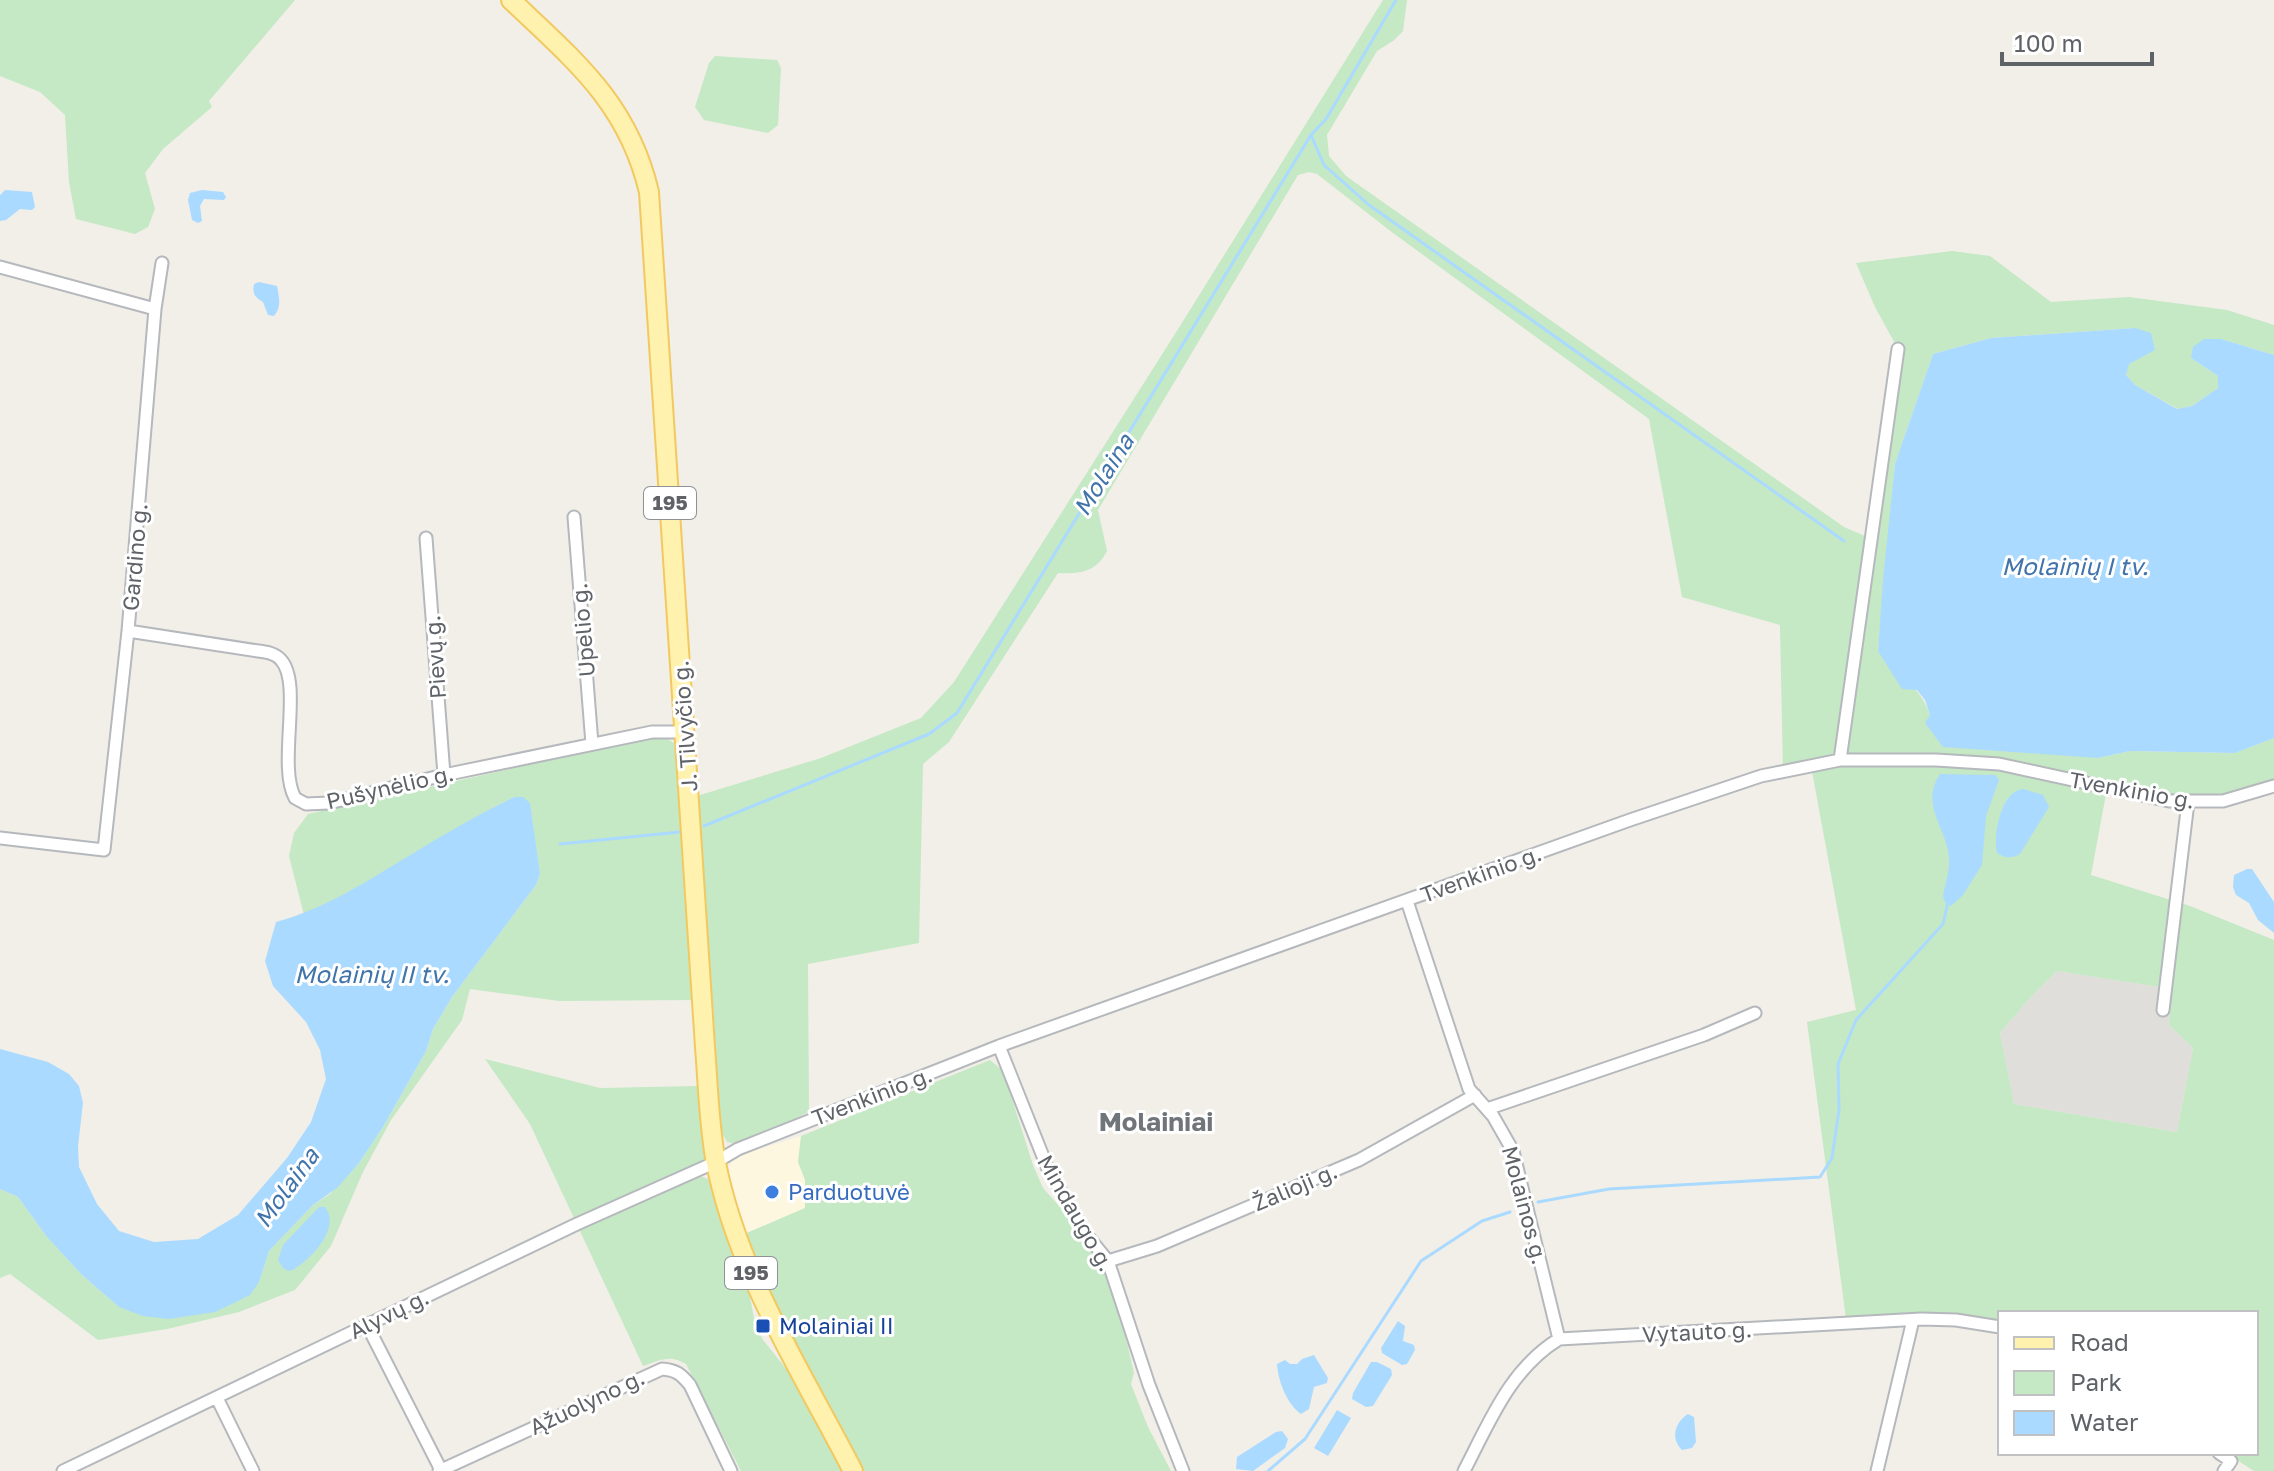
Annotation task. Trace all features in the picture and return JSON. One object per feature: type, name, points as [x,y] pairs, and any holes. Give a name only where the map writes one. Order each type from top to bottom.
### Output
[{"type":"main road","name":"J. Tilvyčio g.","points":[[511,0],[528,8],[612,103],[639,154],[649,192],[705,1047],[716,1162],[730,1216],[753,1278],[853,1471]]},
{"type":"street","name":"Gardino g.","points":[[0,838],[104,850],[128,631],[155,309],[162,263]]},
{"type":"street","points":[[0,267],[155,309]]},
{"type":"street","points":[[1840,760],[1898,349]]},
{"type":"street","name":"Upelio g.","points":[[574,517],[592,744]]},
{"type":"street","name":"Pievų g.","points":[[426,538],[444,775]]},
{"type":"street","name":"Pušynėlio g.","points":[[128,631],[271,653],[281,660],[287,671],[289,690],[291,792],[299,801],[314,805],[652,732],[685,732]]},
{"type":"street","name":"Tvenkinio g.","points":[[716,1162],[738,1149],[999,1046],[1761,776],[1840,760],[1967,761],[1999,764],[2154,798],[2188,802],[2223,801],[2274,786]]},
{"type":"street","points":[[2163,1010],[2188,802]]},
{"type":"street","name":"Molainos g.","points":[[1407,901],[1469,1089],[1487,1109],[1513,1151],[1559,1339]]},
{"type":"street","points":[[1487,1109],[1704,1035],[1755,1013]]},
{"type":"street","name":"Mindaugo g.","points":[[999,1046],[1048,1169],[1085,1233],[1108,1261],[1149,1385],[1183,1471]]},
{"type":"street","name":"Žalioji g.","points":[[1108,1261],[1157,1246],[1359,1160],[1475,1095]]},
{"type":"street","name":"Alyvų g.","points":[[63,1471],[577,1224],[716,1162]]},
{"type":"street","points":[[1877,1471],[1913,1320]]},
{"type":"street","name":"Vytauto g.","points":[[1559,1339],[1913,1320],[1956,1320],[1998,1327]]},
{"type":"street","points":[[367,1325],[440,1471]]},
{"type":"street","points":[[1464,1471],[1515,1377],[1543,1349],[1559,1339]]},
{"type":"street","name":"Ąžuolyno g.","points":[[440,1471],[662,1369],[682,1374],[690,1385],[731,1471]]},
{"type":"street","points":[[217,1398],[253,1471]]},
{"type":"shaded area","points":[[2057,971],[2172,989],[2169,1025],[2193,1048],[2177,1132],[2014,1104],[2000,1033]]},
{"type":"shaded area","points":[[801,1136],[798,1162],[805,1180],[805,1208],[742,1235],[727,1173],[732,1160]]},
{"type":"green space","points":[[0,0],[295,0],[209,101],[212,107],[163,149],[145,173],[155,209],[148,227],[135,234],[76,219],[69,182],[65,115],[40,92],[0,76]]},
{"type":"green space","points":[[1383,0],[1407,0],[1403,31],[1377,51],[1327,135],[1329,156],[1346,176],[1844,527],[1872,539],[1898,349],[1856,263],[1952,251],[1990,256],[2051,302],[2129,297],[2227,310],[2274,325],[2274,355],[2221,339],[2191,358],[2218,376],[2218,388],[2192,406],[2178,409],[2135,385],[2126,375],[2135,328],[1991,338],[1933,354],[1895,464],[1878,651],[1915,688],[1930,715],[2098,758],[2130,751],[2235,753],[2274,738],[2274,786],[2225,805],[2179,810],[2106,794],[2091,875],[2190,906],[2274,940],[2274,1471],[2254,1471],[2229,1455],[2258,1455],[2258,1311],[1998,1311],[1998,1323],[1846,1319],[1807,1022],[1856,1010],[1811,766],[1783,771],[1780,625],[1682,597],[1649,419],[1317,174],[1309,172],[1298,175],[1098,510],[1107,551],[1103,558],[1087,570],[1058,573],[949,742],[923,764],[919,943],[808,964],[809,1112],[740,1145],[727,1142],[715,1103],[715,1034],[697,796],[821,758],[921,718],[954,682]],"holes":[[[2057,971],[2172,989],[2169,1025],[2193,1048],[2177,1132],[2014,1104],[2000,1033]]]},
{"type":"green space","points":[[715,56],[777,60],[781,68],[778,125],[768,133],[704,120],[695,107],[709,63]]},
{"type":"green space","points":[[653,737],[666,738],[674,743],[680,775],[693,1000],[559,1001],[470,989],[462,1020],[391,1120],[363,1172],[331,1246],[295,1290],[239,1312],[167,1329],[98,1340],[10,1274],[0,1278],[0,1189],[18,1197],[47,1237],[82,1275],[119,1307],[259,1282],[269,1251],[359,1163],[426,1051],[433,1029],[452,997],[536,885],[540,874],[514,797],[358,888],[304,915],[289,856],[294,833],[308,814]]},
{"type":"green space","points":[[485,1059],[600,1088],[698,1086],[706,1157],[689,1178],[700,1176],[708,1179],[749,1291],[755,1324],[763,1340],[796,1381],[843,1471],[741,1471],[686,1364],[670,1359],[643,1366],[530,1124]]},
{"type":"green space","points":[[990,1060],[1003,1071],[1043,1188],[1108,1261],[1134,1373],[1131,1384],[1148,1427],[1171,1471],[863,1471],[742,1235],[805,1208],[805,1180],[798,1162],[801,1136]]},
{"type":"water","points":[[5,190],[32,192],[35,207],[32,210],[20,209],[0,221],[0,195]]},
{"type":"water","points":[[202,190],[223,192],[226,197],[224,200],[204,199],[200,206],[202,221],[198,223],[192,220],[188,200],[190,193]]},
{"type":"water","points":[[259,282],[277,286],[279,305],[274,316],[268,315],[263,302],[255,295],[254,284]]},
{"type":"water","name":"Molainių I tv.","points":[[2135,328],[2151,333],[2155,350],[2129,364],[2126,375],[2135,385],[2177,409],[2192,406],[2218,388],[2218,376],[2191,358],[2193,347],[2204,339],[2221,339],[2274,355],[2274,738],[2235,753],[2130,751],[2098,758],[1943,747],[1925,723],[1930,715],[1925,700],[1917,690],[1902,689],[1878,651],[1895,464],[1933,354],[1991,338]]},
{"type":"water","points":[[1940,774],[1995,775],[1999,780],[1986,816],[1982,865],[1963,895],[1951,906],[1943,896],[1949,859],[1932,797]]},
{"type":"water","points":[[2023,789],[2043,795],[2049,807],[2020,854],[2005,857],[1997,853],[1996,845],[2000,815],[2009,797]]},
{"type":"water","name":"Molainių II tv.","points":[[514,797],[523,797],[530,803],[540,874],[536,885],[452,997],[433,1029],[426,1051],[359,1163],[337,1188],[313,1205],[269,1251],[259,1282],[250,1295],[215,1312],[169,1319],[143,1316],[119,1307],[82,1275],[47,1237],[18,1197],[0,1189],[0,1049],[48,1062],[69,1074],[79,1086],[83,1103],[79,1167],[97,1204],[119,1231],[154,1242],[198,1239],[238,1215],[287,1158],[311,1122],[326,1079],[320,1050],[306,1022],[273,986],[265,961],[276,922],[346,893]]},
{"type":"water","points":[[2252,869],[2274,902],[2274,933],[2258,920],[2249,903],[2236,895],[2234,875]]},
{"type":"water","points":[[319,1207],[325,1207],[329,1215],[329,1225],[321,1244],[298,1267],[290,1271],[284,1269],[278,1260],[283,1245]]},
{"type":"water","points":[[1398,1321],[1405,1326],[1403,1341],[1414,1345],[1415,1350],[1407,1364],[1402,1365],[1382,1353],[1381,1348]]},
{"type":"water","points":[[1314,1355],[1328,1378],[1327,1383],[1314,1387],[1309,1409],[1301,1414],[1284,1392],[1277,1364],[1285,1360],[1297,1364]]},
{"type":"water","points":[[1371,1362],[1391,1369],[1392,1375],[1373,1406],[1366,1407],[1352,1399]]},
{"type":"water","points":[[1337,1410],[1351,1418],[1328,1456],[1314,1448]]},
{"type":"water","points":[[1688,1414],[1694,1417],[1696,1442],[1692,1448],[1682,1450],[1675,1435],[1680,1421]]},
{"type":"water","points":[[1282,1431],[1288,1439],[1285,1448],[1253,1471],[1236,1469],[1237,1457]]},
{"type":"waterway","name":"Molaina","points":[[704,826],[929,734],[957,713],[1311,135],[1326,119],[1396,0]]},
{"type":"waterway","points":[[1311,135],[1324,165],[1369,205],[1844,541]]},
{"type":"waterway","name":"Molaina","points":[[560,844],[680,832]]},
{"type":"waterway","points":[[1538,1202],[1609,1189],[1820,1177],[1832,1158],[1839,1110],[1838,1064],[1856,1020],[1943,924],[1948,902]]},
{"type":"waterway","points":[[1268,1471],[1305,1439],[1421,1261],[1482,1221],[1510,1212]]},
{"type":"place","name":"Parduotuvė","points":[[772,1192]]},
{"type":"place","name":"Molainiai II","points":[[763,1326]]},
{"type":"district","name":"Molainiai","points":[[1156,1122]]}]
